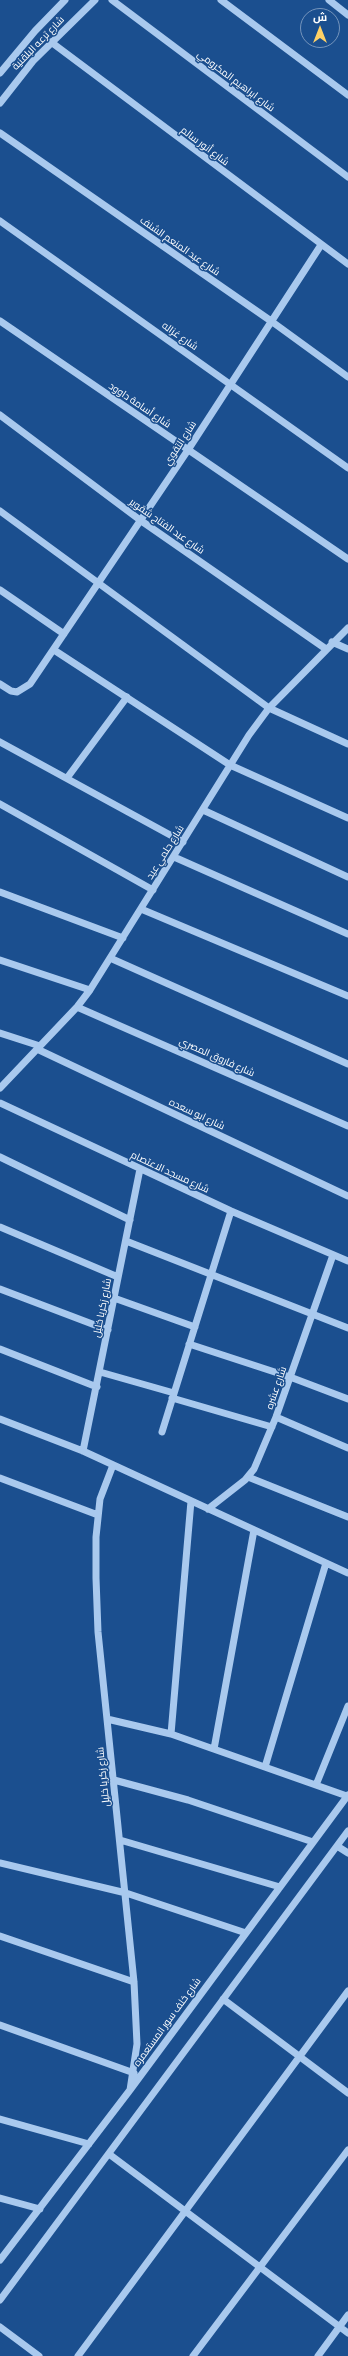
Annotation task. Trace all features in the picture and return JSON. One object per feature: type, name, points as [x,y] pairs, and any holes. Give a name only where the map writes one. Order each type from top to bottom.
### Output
[{"type":"street","name":"شارع ترعه البلقنية","points":[[0,73],[35,31],[65,0]]},
{"type":"street","name":"شارع ترعه البلقنية","points":[[0,103],[16,80],[95,0]]},
{"type":"street","name":"شارع ابراهيم المكرومي","points":[[112,0],[348,177]]},
{"type":"street","points":[[221,0],[348,95]]},
{"type":"street","points":[[329,0],[348,15]]},
{"type":"street","name":"شارع أنور سالم","points":[[52,42],[321,246],[348,264]]},
{"type":"street","name":"شارع عبد المنعم الشنف","points":[[0,133],[271,321],[348,377]]},
{"type":"street","name":"شارع غزاله","points":[[0,221],[348,468]]},
{"type":"street","name":"شارع التقوي","points":[[0,684],[11,691],[25,689],[54,650],[98,582],[188,450],[321,246]]},
{"type":"street","name":"شارع أسامة داوود","points":[[0,321],[348,559]]},
{"type":"street","name":"شارع عبد الفتاح شقوير","points":[[0,415],[140,520],[326,649]]},
{"type":"street","points":[[0,511],[269,708],[348,744]]},
{"type":"street","points":[[0,590],[64,634]]},
{"type":"street","name":"شارع حلمي عيد","points":[[0,1088],[77,1007],[90,990],[249,735],[269,708],[332,642],[348,628]]},
{"type":"street","points":[[332,642],[348,649]]},
{"type":"street","points":[[54,650],[230,765],[348,818]]},
{"type":"street","points":[[67,778],[127,697]]},
{"type":"street","points":[[0,742],[183,842]]},
{"type":"street","points":[[0,804],[153,890]]},
{"type":"street","points":[[203,810],[348,877]]},
{"type":"street","points":[[174,857],[348,934]]},
{"type":"street","points":[[0,892],[123,938]]},
{"type":"street","points":[[141,909],[348,996]]},
{"type":"street","points":[[110,958],[348,1064]]},
{"type":"street","points":[[0,960],[90,990]]},
{"type":"street","name":"شارع فاروق المصري","points":[[77,1007],[348,1126]]},
{"type":"street","name":"شارع ابو سعده","points":[[0,1033],[38,1048],[348,1196]]},
{"type":"street","name":"شارع مسجد الاعتصام","points":[[0,1103],[231,1211],[348,1261]]},
{"type":"street","points":[[0,1158],[130,1220]]},
{"type":"street","name":"شارع زكريا خليل","points":[[83,1451],[140,1169]]},
{"type":"street","points":[[162,1432],[231,1211]]},
{"type":"street","points":[[0,1227],[118,1277]]},
{"type":"street","points":[[126,1241],[348,1328]]},
{"type":"street","name":"شارع عشره","points":[[208,1509],[248,1477],[256,1465],[276,1417],[333,1255]]},
{"type":"street","points":[[0,1289],[108,1330]]},
{"type":"street","points":[[114,1298],[195,1327]]},
{"type":"street","points":[[190,1344],[290,1377],[348,1399]]},
{"type":"street","points":[[0,1348],[97,1387]]},
{"type":"street","points":[[100,1372],[272,1427]]},
{"type":"street","points":[[276,1417],[348,1448]]},
{"type":"street","points":[[0,1419],[83,1451],[348,1573]]},
{"type":"street","name":"شارع زكريا خليل","points":[[113,1465],[105,1483],[98,1515],[96,1578],[97,1616],[134,1982],[137,2044],[134,2073],[130,2090]]},
{"type":"street","points":[[248,1477],[348,1517]]},
{"type":"street","points":[[0,1478],[98,1515]]},
{"type":"street","points":[[171,1734],[191,1500]]},
{"type":"street","points":[[214,1748],[254,1530]]},
{"type":"street","points":[[265,1767],[326,1563]]},
{"type":"street","points":[[316,1785],[348,1706]]},
{"type":"street","points":[[107,1719],[171,1734],[347,1796]]},
{"type":"street","points":[[114,1780],[188,1800],[313,1842]]},
{"type":"street","name":"شارع خلف سور المستعمره","points":[[0,2260],[130,2090],[347,1796]]},
{"type":"street","points":[[0,2300],[348,1831]]},
{"type":"street","points":[[120,1840],[280,1887]]},
{"type":"street","points":[[337,1846],[348,1853]]},
{"type":"street","points":[[0,1863],[126,1894],[246,1933]]},
{"type":"street","points":[[0,1936],[134,1982]]},
{"type":"street","points":[[78,2356],[348,1992]]},
{"type":"street","points":[[223,2000],[348,2093]]},
{"type":"street","points":[[0,2025],[134,2073]]},
{"type":"street","points":[[0,2119],[88,2144]]},
{"type":"street","points":[[193,2356],[348,2150]]},
{"type":"street","points":[[109,2154],[348,2333]]},
{"type":"street","points":[[0,2198],[40,2209]]},
{"type":"street","points":[[318,2356],[348,2315]]},
{"type":"street","points":[[0,2327],[39,2356]]}]
